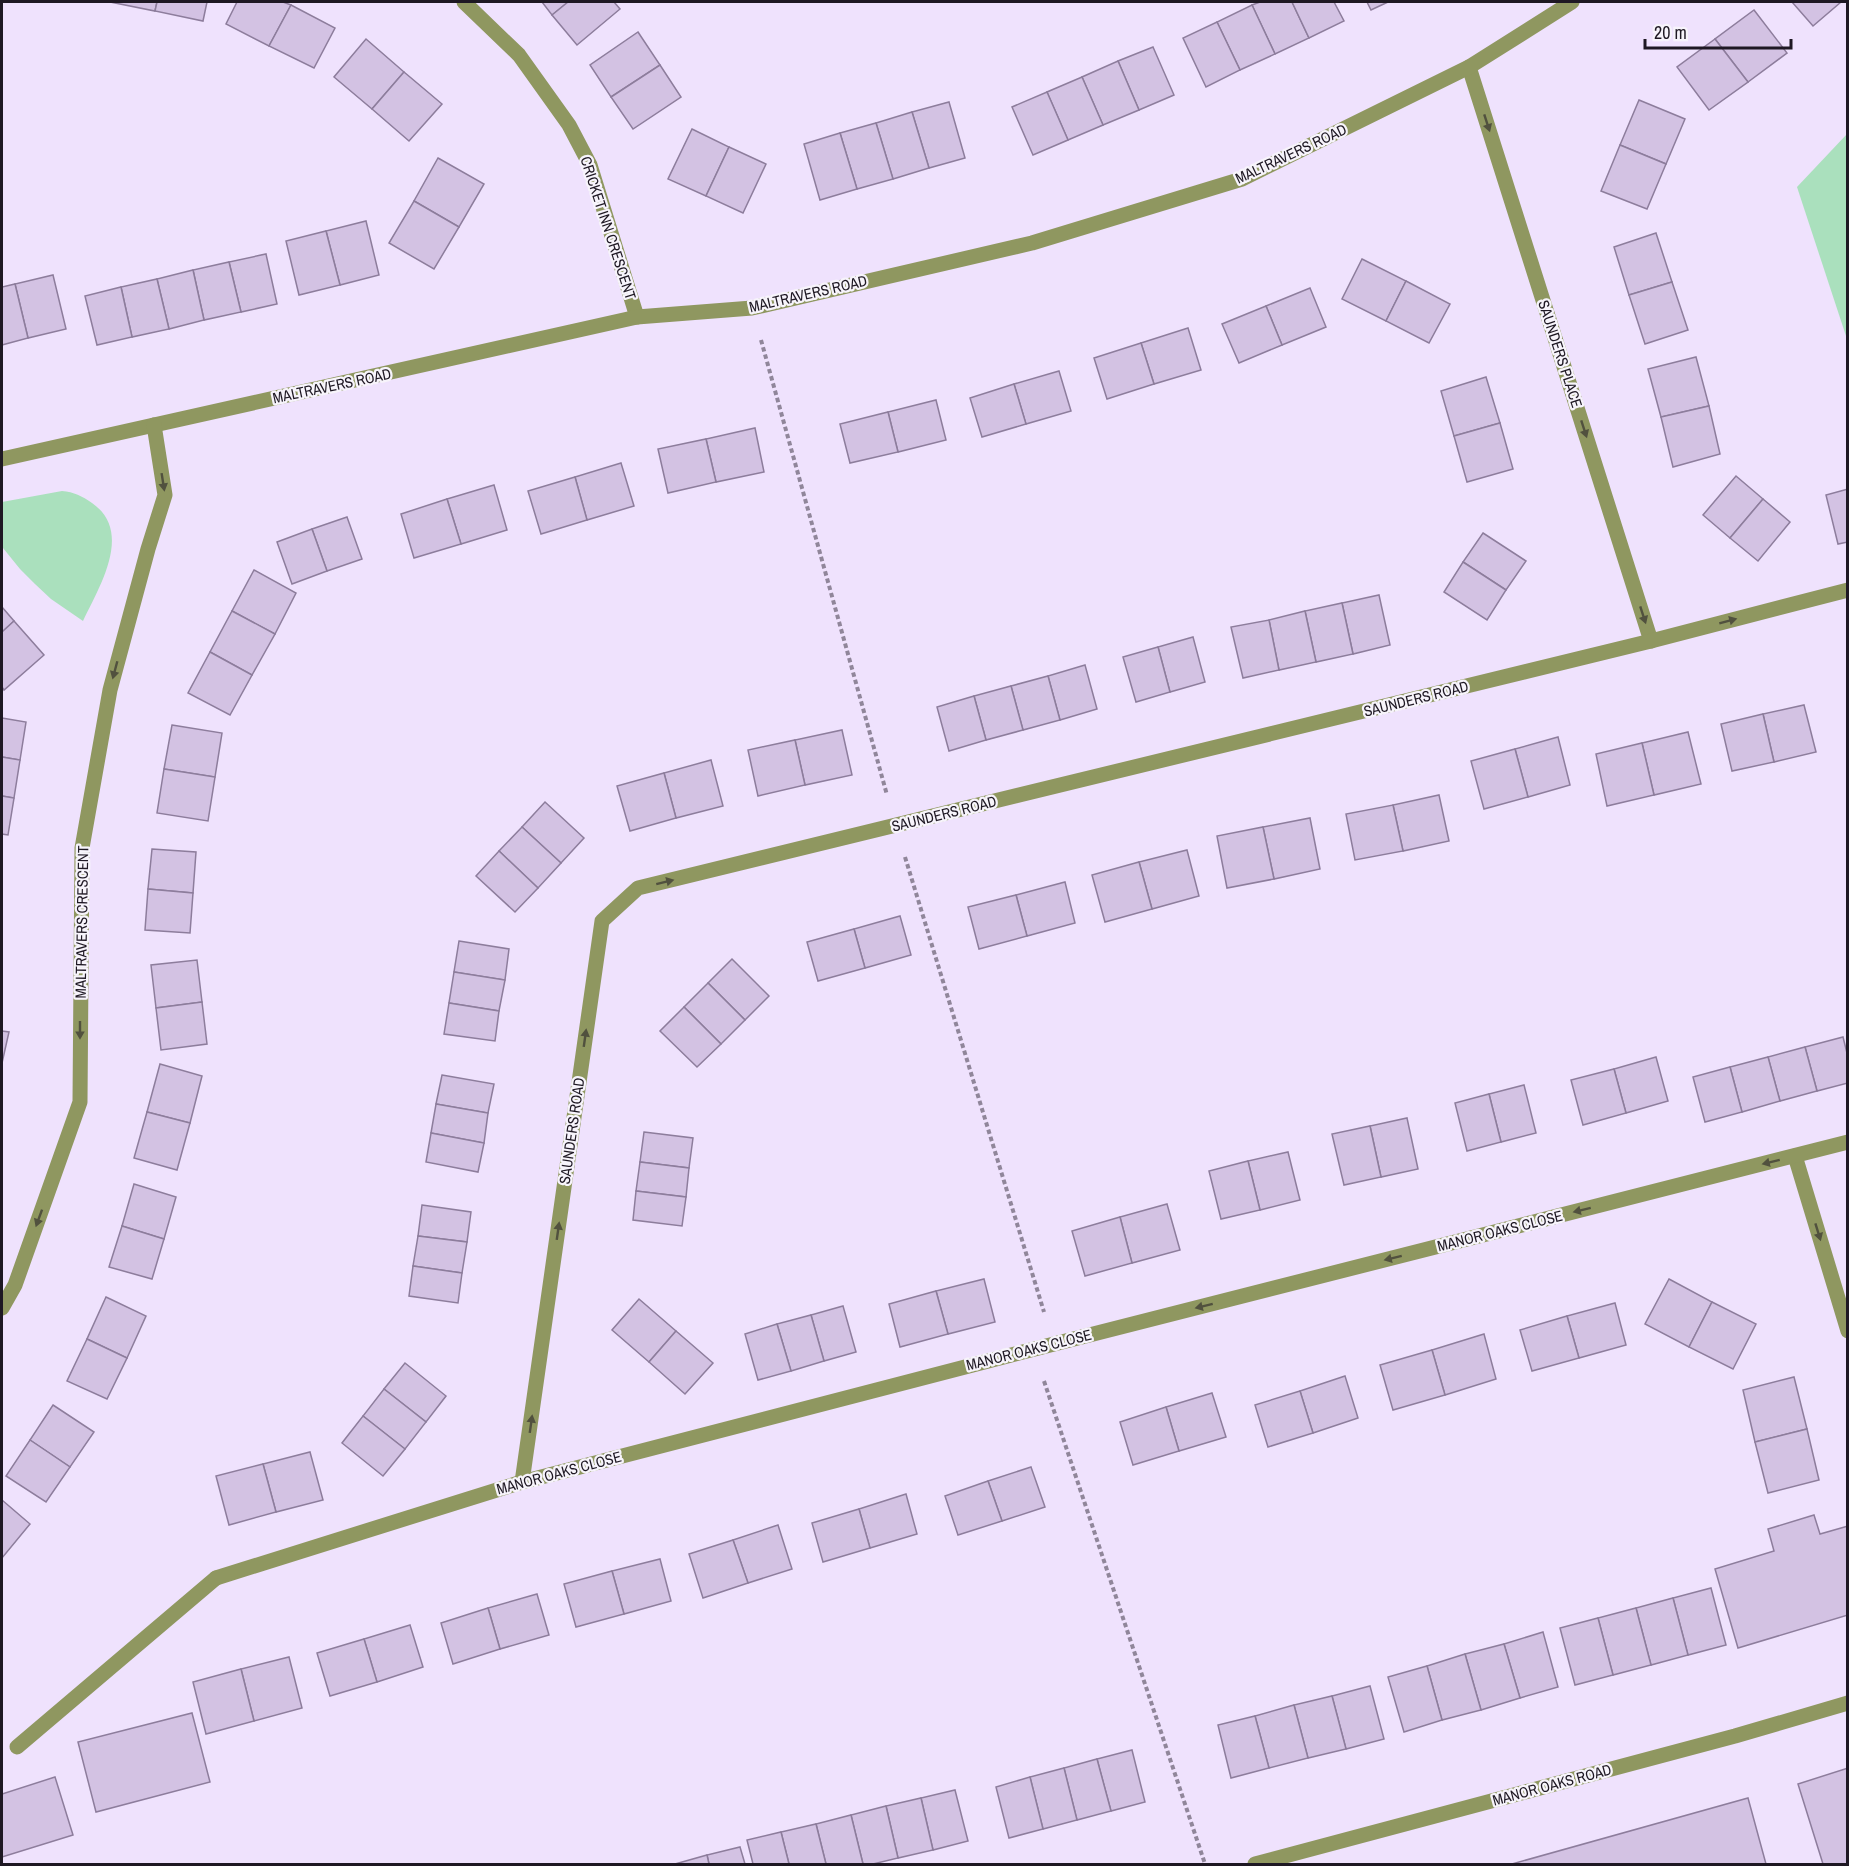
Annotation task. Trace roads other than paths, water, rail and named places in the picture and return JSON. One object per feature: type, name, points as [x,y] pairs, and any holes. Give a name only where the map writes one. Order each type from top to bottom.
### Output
[{"type":"street","name":"CRICKET INN CRESCENT","points":[[464,2],[519,55],[574,135],[590,165],[637,317]]},
{"type":"street","name":"MALTRAVERS ROAD","points":[[2,459],[637,317],[752,308],[1032,243],[1242,179],[1469,67],[1572,2]]},
{"type":"street","name":"SAUNDERS PLACE","points":[[1469,67],[1651,641]]},
{"type":"street","name":"MALTRAVERS CRESCENT","points":[[2,1308],[15,1285],[80,1102],[82,848],[110,690],[165,495],[154,424]]},
{"type":"street","name":"SAUNDERS ROAD","points":[[522,1482],[602,921],[638,888],[1651,641],[1848,590]]},
{"type":"street","name":"MANOR OAKS CLOSE","points":[[17,1747],[216,1578],[522,1482],[1033,1349],[1848,1142]]},
{"type":"street","points":[[1795,1156],[1848,1331]]},
{"type":"street","name":"MANOR OAKS ROAD","points":[[1255,1864],[1735,1736],[1848,1703]]}]
